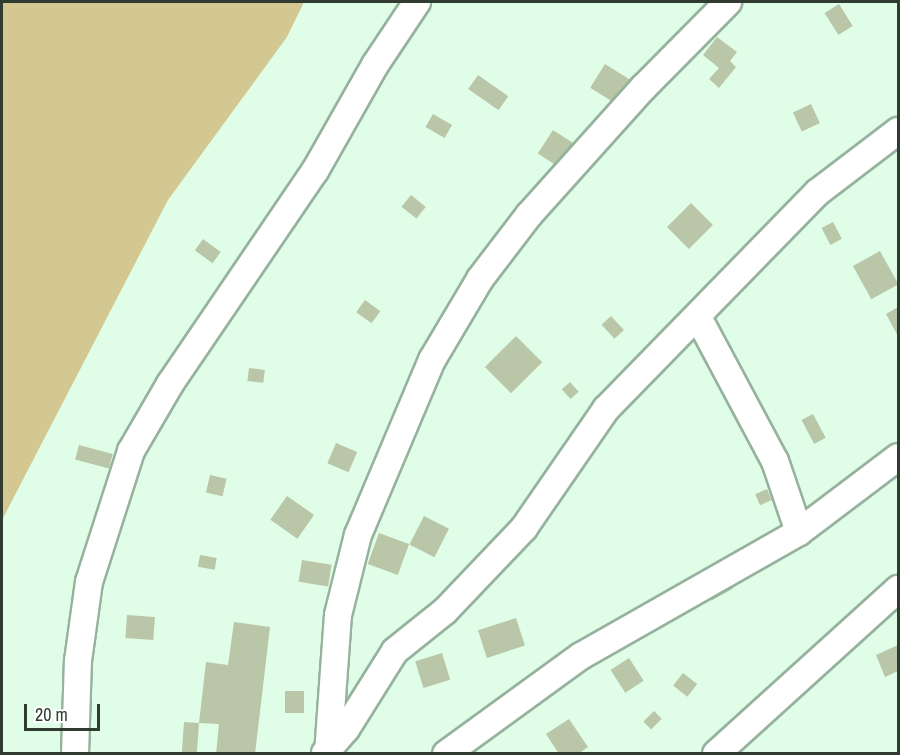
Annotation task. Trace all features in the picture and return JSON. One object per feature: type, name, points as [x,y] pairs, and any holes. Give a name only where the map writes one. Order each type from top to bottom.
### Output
[{"type":"street","points":[[75,753],[78,661],[89,582],[131,451],[170,384],[315,171],[375,65],[417,2]]},
{"type":"street","points":[[327,752],[338,615],[358,535],[432,360],[480,279],[529,214],[643,88],[728,2]]},
{"type":"street","points":[[327,752],[346,729],[395,651],[445,611],[524,528],[606,409],[818,192],[898,131]]},
{"type":"street","points":[[698,317],[775,461],[799,532]]},
{"type":"street","points":[[446,753],[581,656],[799,532],[898,457]]},
{"type":"street","points":[[716,753],[898,589]]},
{"type":"shaded area","points":[[2,2],[304,2],[287,37],[168,200],[2,520]]},
{"type":"building","points":[[839,4],[853,26],[838,35],[825,13]]},
{"type":"building","points":[[717,37],[737,52],[730,61],[736,67],[719,88],[709,79],[719,68],[703,55]]},
{"type":"building","points":[[605,64],[632,81],[617,105],[590,88]]},
{"type":"building","points":[[478,75],[508,96],[499,110],[468,89]]},
{"type":"building","points":[[811,104],[820,123],[802,131],[793,112]]},
{"type":"building","points":[[433,114],[452,125],[445,138],[426,127]]},
{"type":"building","points":[[553,130],[578,146],[563,170],[538,153]]},
{"type":"building","points":[[411,195],[426,207],[416,219],[402,207]]},
{"type":"building","points":[[691,203],[713,225],[689,249],[667,227]]},
{"type":"building","points":[[833,222],[842,239],[830,245],[822,228]]},
{"type":"building","points":[[203,239],[221,252],[213,263],[195,250]]},
{"type":"building","points":[[880,251],[898,284],[871,299],[853,266]]},
{"type":"building","points":[[365,300],[380,311],[372,323],[356,312]]},
{"type":"building","points":[[898,307],[898,336],[886,314]]},
{"type":"building","points":[[611,316],[624,330],[614,339],[601,325]]},
{"type":"building","points":[[516,336],[542,362],[511,393],[485,367]]},
{"type":"building","points":[[249,368],[265,370],[263,383],[247,381]]},
{"type":"building","points":[[570,382],[579,392],[571,399],[562,389]]},
{"type":"building","points":[[813,414],[826,438],[814,444],[802,420]]},
{"type":"building","points":[[336,443],[357,452],[349,472],[327,463]]},
{"type":"building","points":[[79,445],[113,454],[109,469],[75,459]]},
{"type":"building","points":[[210,475],[227,479],[223,496],[206,493]]},
{"type":"building","points":[[767,489],[772,500],[760,505],[755,494]]},
{"type":"building","points":[[287,496],[314,515],[297,539],[270,520]]},
{"type":"building","points":[[424,516],[449,529],[434,557],[409,545]]},
{"type":"building","points":[[379,533],[409,544],[398,575],[368,564]]},
{"type":"building","points":[[200,555],[217,558],[215,570],[198,567]]},
{"type":"building","points":[[302,560],[332,565],[328,586],[299,582]]},
{"type":"building","points":[[720,566],[733,589],[712,600],[699,578]]},
{"type":"building","points":[[127,615],[155,617],[153,640],[125,638]]},
{"type":"building","points":[[516,618],[525,646],[487,658],[478,630]]},
{"type":"building","points":[[234,622],[270,627],[255,754],[216,754],[219,724],[199,723],[206,662],[228,665]]},
{"type":"building","points":[[898,645],[898,671],[885,677],[876,655]]},
{"type":"building","points":[[442,653],[450,680],[423,688],[415,661]]},
{"type":"building","points":[[629,658],[644,681],[625,693],[611,670]]},
{"type":"building","points":[[683,673],[697,684],[687,697],[673,686]]},
{"type":"building","points":[[285,691],[304,691],[304,713],[285,713]]},
{"type":"building","points":[[654,711],[662,719],[651,729],[643,722]]},
{"type":"building","points":[[569,719],[588,747],[578,754],[559,754],[546,734]]},
{"type":"building","points":[[184,722],[199,723],[197,754],[182,754]]}]
